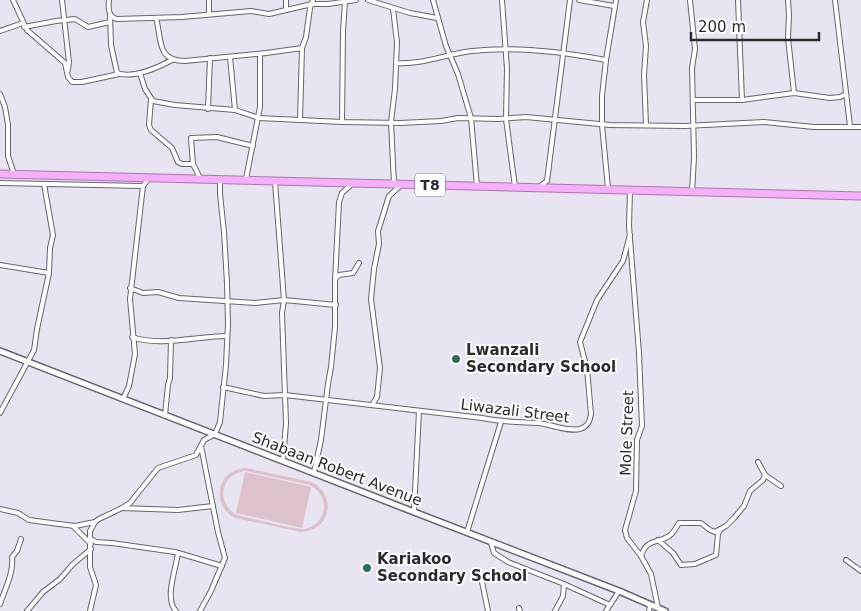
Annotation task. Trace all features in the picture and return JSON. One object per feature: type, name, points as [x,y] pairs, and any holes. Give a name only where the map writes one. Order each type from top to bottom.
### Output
[{"type":"highway","name":"T8","points":[[0,174],[275,182],[608,188],[861,196]]},
{"type":"street","points":[[14,0],[24,25],[37,41],[65,63],[69,80],[75,83],[119,74],[140,73],[172,60],[185,61],[230,57],[302,48]]},
{"type":"street","points":[[62,0],[69,62],[67,72]]},
{"type":"street","points":[[109,0],[114,65],[119,74]]},
{"type":"street","points":[[209,0],[209,13]]},
{"type":"street","points":[[286,0],[286,9]]},
{"type":"street","points":[[110,14],[113,18],[117,19],[251,11],[269,14],[312,2],[320,4],[356,0]]},
{"type":"street","points":[[368,0],[420,16],[438,18]]},
{"type":"street","points":[[433,0],[471,118],[476,186]]},
{"type":"street","points":[[502,0],[506,50],[506,118],[515,187]]},
{"type":"street","points":[[536,188],[547,181],[570,0]]},
{"type":"street","points":[[579,0],[614,6]]},
{"type":"street","points":[[608,188],[602,125],[602,96],[616,0]]},
{"type":"street","points":[[646,124],[644,75],[646,46],[643,22],[647,0]]},
{"type":"street","points":[[690,0],[696,49],[692,68],[694,157],[692,192]]},
{"type":"street","points":[[738,0],[742,100]]},
{"type":"street","points":[[788,0],[788,38],[794,93]]},
{"type":"street","points":[[835,0],[850,126]]},
{"type":"street","points":[[342,122],[342,32],[345,1]]},
{"type":"street","points":[[300,120],[302,48],[312,2]]},
{"type":"street","points":[[393,9],[397,42],[390,122],[394,184]]},
{"type":"street","points":[[156,18],[163,48],[172,60]]},
{"type":"street","points":[[0,31],[24,25],[65,20],[75,20],[88,27],[110,22]]},
{"type":"street","points":[[396,63],[422,61],[472,51],[506,50],[564,53],[606,60]]},
{"type":"street","points":[[246,180],[261,96],[260,54]]},
{"type":"street","points":[[230,57],[235,110]]},
{"type":"street","points":[[208,109],[210,58]]},
{"type":"street","points":[[140,73],[150,99],[150,130],[172,148],[178,162],[193,164]]},
{"type":"street","points":[[693,100],[742,100],[794,93],[830,98],[846,94]]},
{"type":"street","points":[[0,94],[5,107],[8,125],[8,156],[14,175]]},
{"type":"street","points":[[150,99],[169,105],[235,110],[258,118],[342,122],[526,117],[602,125],[693,126],[764,122],[828,128],[861,127]]},
{"type":"street","points":[[201,180],[193,164],[190,141],[192,138],[217,137],[253,146]]},
{"type":"street","points":[[122,399],[129,386],[135,354],[132,337],[130,288],[143,186],[149,178]]},
{"type":"street","points":[[188,459],[196,455],[205,439],[215,434],[220,422],[228,336],[220,180]]},
{"type":"street","points":[[275,182],[284,300],[282,313],[286,430],[283,461]]},
{"type":"street","points":[[0,183],[143,186]]},
{"type":"street","points":[[314,472],[332,367],[340,196],[345,189],[354,183]]},
{"type":"street","points":[[0,413],[34,350],[48,273],[52,234],[44,184]]},
{"type":"street","points":[[372,405],[377,397],[380,364],[371,299],[379,244],[378,231],[389,196],[403,184]]},
{"type":"street","name":"Mole Street","points":[[630,190],[629,226],[642,426],[637,440],[636,491],[625,530],[627,538],[641,556],[652,577],[658,608]]},
{"type":"street","name":"Liwazali Street","points":[[223,387],[264,396],[284,395],[501,422],[539,423],[575,430],[581,429],[587,425],[591,416],[588,372],[580,342],[597,300],[623,261],[630,235]]},
{"type":"street","points":[[336,278],[353,273],[359,263]]},
{"type":"street","points":[[0,265],[48,273]]},
{"type":"street","points":[[130,288],[143,293],[158,292],[179,298],[255,303],[284,300],[336,304]]},
{"type":"street","points":[[132,337],[147,341],[228,336]]},
{"type":"street","points":[[165,415],[170,380],[171,340]]},
{"type":"street","name":"Shabaan Robert Avenue","points":[[0,351],[620,591],[650,608],[658,608],[665,611]]},
{"type":"street","points":[[414,512],[419,411]]},
{"type":"street","points":[[467,532],[501,422]]},
{"type":"street","points":[[200,611],[212,591],[225,558],[201,446]]},
{"type":"street","points":[[90,611],[96,585],[90,571],[91,529],[95,522],[130,502],[158,468],[169,463],[203,458]]},
{"type":"street","points":[[758,462],[765,475],[781,486]]},
{"type":"street","points":[[641,556],[646,546],[671,535],[678,524],[701,523],[713,532],[720,529],[734,518],[744,506],[750,491],[763,480],[765,475]]},
{"type":"street","points":[[122,508],[178,510],[213,506]]},
{"type":"street","points":[[0,509],[18,513],[30,520],[72,526],[95,522]]},
{"type":"street","points":[[72,526],[91,541],[178,553],[222,566]]},
{"type":"street","points":[[658,540],[673,553],[680,564],[691,565],[717,554],[720,529]]},
{"type":"street","points":[[0,604],[13,563],[12,557],[17,551],[21,539]]},
{"type":"street","points":[[492,543],[494,552],[508,562],[610,605]]},
{"type":"street","points":[[28,610],[43,592],[91,549]]},
{"type":"street","points":[[176,611],[171,602],[172,584],[178,553]]},
{"type":"street","points":[[846,560],[861,571]]},
{"type":"street","points":[[481,576],[488,611]]},
{"type":"street","points":[[555,611],[563,596],[564,584]]},
{"type":"street","points":[[606,611],[620,591]]},
{"type":"shaded area","points":[[246,468],[312,482],[320,488],[328,504],[324,519],[319,526],[301,532],[235,518],[222,505],[220,488],[229,474]],"holes":[[[246,471],[310,485],[322,497],[324,511],[316,524],[305,529],[282,526],[237,515],[230,510],[224,496],[226,483],[231,477]]]},
{"type":"shaded area","points":[[245,472],[311,487],[302,528],[236,513]]},
{"type":"place","name":"Lwanzali Secondary School","points":[[456,359]]},
{"type":"place","name":"Kariakoo Secondary School","points":[[367,568]]}]
